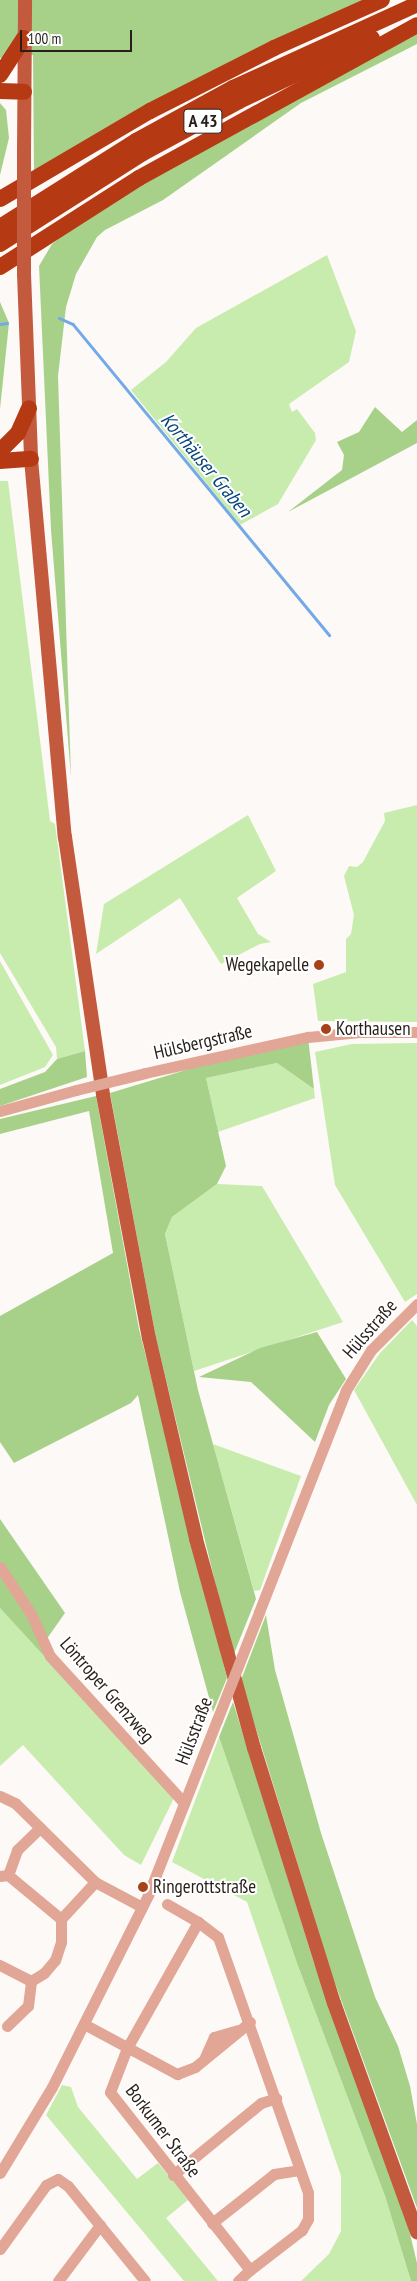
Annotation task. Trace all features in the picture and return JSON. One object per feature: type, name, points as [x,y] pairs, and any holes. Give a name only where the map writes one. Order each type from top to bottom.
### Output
[{"type":"highway","points":[[0,199],[150,111],[274,48],[382,0]]},
{"type":"highway","name":"A 43","points":[[0,227],[129,146],[226,92],[417,4]]},
{"type":"highway","name":"A 43","points":[[0,244],[193,126],[303,70],[417,20]]},
{"type":"highway","points":[[0,267],[108,196],[417,25]]},
{"type":"highway","points":[[0,75],[24,38]]},
{"type":"highway","points":[[0,83],[24,87]]},
{"type":"highway","points":[[0,91],[24,87]]},
{"type":"highway","points":[[0,452],[18,433],[29,408]]},
{"type":"highway","points":[[0,452],[31,455]]},
{"type":"highway","points":[[0,461],[31,455]]},
{"type":"main road","points":[[25,0],[24,274],[31,455],[65,837],[103,1095],[149,1338],[196,1539],[254,1748],[334,2003],[417,2232]]},
{"type":"street","name":"Hülsbergstraße","points":[[0,1111],[76,1090],[308,1037],[360,1032],[417,1032]]},
{"type":"street","name":"Hülsstraße","points":[[0,2173],[44,2102],[142,1907],[346,1390],[370,1350],[417,1304]]},
{"type":"street","name":"Löntroper Grenzweg","points":[[0,1566],[31,1614],[50,1656],[184,1803]]},
{"type":"street","points":[[0,1796],[15,1803],[95,1882],[142,1907]]},
{"type":"street","points":[[40,1828],[17,1850],[4,1875],[61,1920]]},
{"type":"street","points":[[7,2026],[28,2006],[30,1981],[55,1960],[61,1942],[61,1920],[95,1882]]},
{"type":"street","points":[[167,1904],[198,1922],[218,1937],[246,2025],[276,2098],[308,2192],[308,2219],[294,2238],[238,2281]]},
{"type":"street","name":"Borkumer Straße","points":[[198,1922],[127,2048],[110,2092],[173,2175],[250,2270]]},
{"type":"street","points":[[0,1965],[30,1981]]},
{"type":"street","points":[[84,2024],[177,2074],[204,2060],[246,2025]]},
{"type":"street","points":[[173,2175],[261,2104],[276,2098]]},
{"type":"street","points":[[212,2223],[274,2174],[288,2168],[299,2170]]},
{"type":"street","points":[[0,2249],[46,2185],[58,2179],[68,2186],[145,2281]]},
{"type":"street","points":[[58,2281],[100,2225]]},
{"type":"green space","points":[[0,0],[369,0],[34,173],[33,55],[0,58]]},
{"type":"green space","points":[[417,34],[417,44],[301,103],[163,200],[105,230],[97,237],[76,274],[66,307],[58,376],[71,777],[51,530],[39,266],[52,244],[81,221],[261,115]]},
{"type":"green space","points":[[0,103],[6,110],[9,138],[0,175]]},
{"type":"green space","points":[[327,255],[356,331],[349,362],[289,404],[292,412],[297,409],[315,433],[316,440],[278,504],[240,525],[131,390],[166,362],[196,328]]},
{"type":"green space","points":[[0,302],[9,323],[0,409]]},
{"type":"green space","points":[[375,407],[402,432],[417,420],[417,443],[288,512],[342,470],[344,455],[337,442],[359,432]]},
{"type":"green space","points":[[0,481],[8,481],[50,821],[55,824],[85,1051],[57,1059],[56,1047],[0,953]]},
{"type":"green space","points":[[417,805],[417,1022],[318,1021],[313,984],[346,972],[346,939],[351,934],[354,915],[344,876],[349,866],[357,867],[363,862],[385,821],[384,813]]},
{"type":"green space","points":[[248,815],[276,871],[237,898],[258,934],[271,942],[260,944],[221,964],[180,898],[96,954],[104,904]]},
{"type":"green space","points":[[0,961],[53,1055],[45,1067],[0,1085]]},
{"type":"green space","points":[[308,1037],[314,1089],[277,1063],[206,1078],[226,1166],[217,1184],[172,1217],[165,1234],[198,1390],[256,1599],[233,1656],[156,1338],[110,1093],[265,1046]]},
{"type":"green space","points":[[417,1043],[417,1294],[405,1302],[335,1185],[315,1052],[352,1044]]},
{"type":"green space","points":[[85,1051],[87,1077],[0,1106],[0,1089],[45,1072],[57,1059]]},
{"type":"green space","points":[[277,1063],[314,1089],[315,1098],[218,1132],[206,1078]]},
{"type":"green space","points":[[96,1096],[139,1329],[227,1678],[213,1712],[180,1592],[138,1395],[131,1403],[14,1463],[0,1442],[0,1316],[113,1253],[89,1111],[0,1134],[0,1119]]},
{"type":"green space","points":[[217,1184],[262,1186],[343,1322],[194,1371],[165,1234],[172,1217]]},
{"type":"green space","points":[[412,1320],[417,1326],[417,1505],[354,1390],[380,1353]]},
{"type":"green space","points":[[317,1332],[346,1379],[329,1405],[315,1442],[251,1382],[199,1377],[260,1348]]},
{"type":"green space","points":[[213,1444],[301,1476],[260,1590],[254,1591]]},
{"type":"green space","points":[[0,1519],[65,1613],[46,1640],[54,1667],[0,1608]]},
{"type":"green space","points":[[0,1608],[174,1798],[141,1865],[124,1855],[23,1745],[0,1766]]},
{"type":"green space","points":[[266,1615],[275,1670],[321,1833],[375,1997],[398,2046],[410,2086],[417,2124],[417,2208],[332,1975],[241,1680]]},
{"type":"green space","points":[[233,1702],[313,1960],[405,2213],[417,2263],[417,2281],[411,2281],[385,2196],[298,1966],[219,1737]]},
{"type":"green space","points":[[219,1737],[298,1966],[385,2196],[411,2281],[301,2281],[329,2254],[341,2231],[341,2176],[247,1902],[172,1862]]},
{"type":"green space","points":[[62,2085],[71,2087],[78,2107],[137,2179],[158,2163],[178,2187],[188,2200],[166,2218],[218,2281],[184,2281],[46,2115]]},
{"type":"waterway","name":"Korthäuser Graben","points":[[59,318],[73,324],[329,635]]},
{"type":"waterway","name":"Korthäuser Graben","points":[[0,324],[7,323]]},
{"type":"place","name":"Wegekapelle","points":[[319,965]]},
{"type":"place","name":"Korthausen","points":[[326,1029]]},
{"type":"place","name":"Ringerottstraße","points":[[143,1887]]}]
